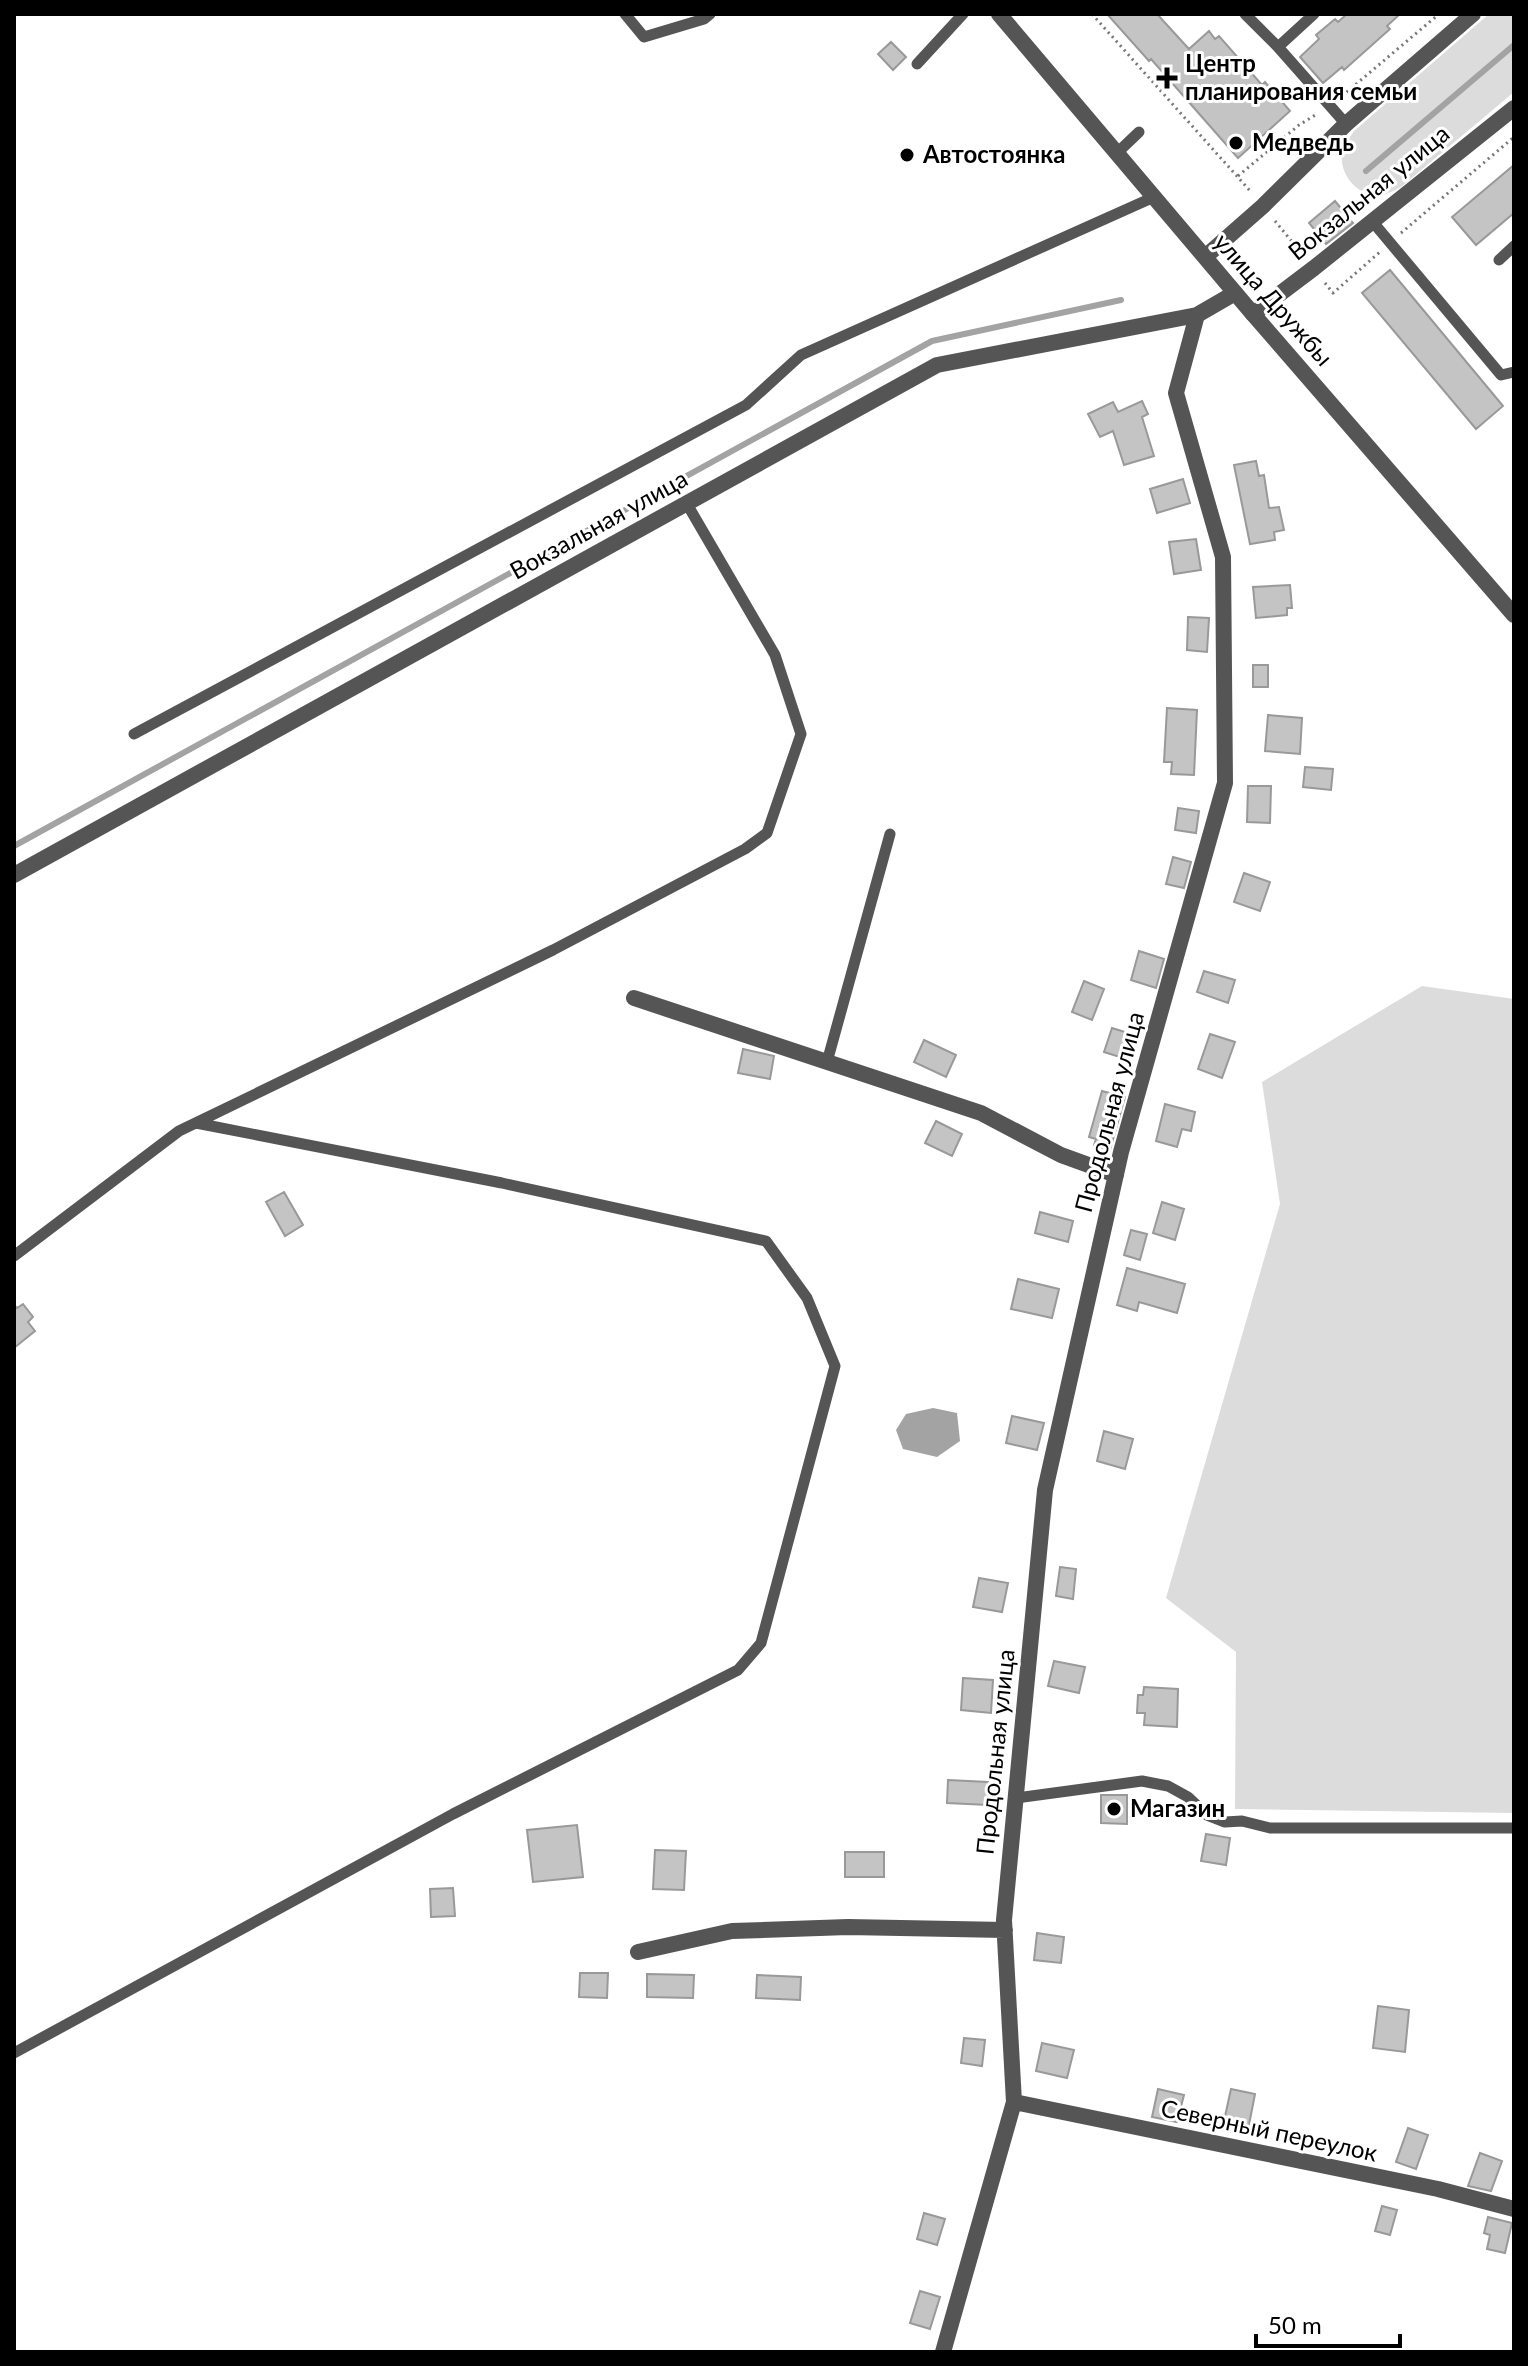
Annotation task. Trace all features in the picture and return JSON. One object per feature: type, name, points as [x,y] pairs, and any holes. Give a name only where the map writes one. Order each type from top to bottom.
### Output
[{"type":"street","name":"улица Дружбы","points":[[999,14],[1514,615]]},
{"type":"street","points":[[1205,257],[1263,206],[1346,124],[1473,14]]},
{"type":"street","name":"Вокзальная улица","points":[[1253,314],[1514,108]]},
{"type":"street","name":"Вокзальная улица","points":[[14,875],[937,365],[1197,315],[1235,293]]},
{"type":"street","name":"Продольная улица","points":[[943,2352],[1014,2102],[1005,1930],[1045,1490],[1116,1175],[1225,783],[1223,557],[1176,393],[1197,315]]},
{"type":"street","points":[[634,998],[981,1113],[1061,1155],[1116,1175]]},
{"type":"street","points":[[638,1952],[732,1931],[848,1927],[1005,1930]]},
{"type":"street","name":"Северный переулок","points":[[1014,2102],[1438,2189],[1514,2209]]},
{"type":"lane","points":[[625,14],[644,37],[704,19],[710,14]]},
{"type":"lane","points":[[917,64],[963,14]]},
{"type":"lane","points":[[1245,14],[1346,124]]},
{"type":"lane","points":[[1278,47],[1314,14]]},
{"type":"lane","points":[[1117,153],[1139,132]]},
{"type":"lane","points":[[134,734],[746,405],[801,355],[1154,197]]},
{"type":"lane","points":[[1372,221],[1501,375],[1514,372]]},
{"type":"lane","points":[[1499,260],[1514,246]]},
{"type":"lane","points":[[14,1256],[143,1157],[196,1123],[553,950],[745,849],[767,833],[801,734],[775,655],[687,504]]},
{"type":"lane","points":[[827,1062],[890,834]]},
{"type":"lane","points":[[14,2053],[453,1814],[738,1670],[761,1643],[835,1366],[807,1298],[766,1241],[502,1183],[196,1123]]},
{"type":"lane","points":[[1016,1798],[1142,1781],[1168,1786],[1188,1797],[1207,1815],[1225,1822],[1242,1821],[1270,1828],[1514,1828]]},
{"type":"path","points":[[1092,14],[1263,206],[1333,293],[1514,137]]},
{"type":"shaded area","points":[[1489,14],[1514,14],[1514,92],[1401,187],[1382,195],[1373,195],[1357,188],[1346,174],[1342,156],[1344,145],[1354,131]]},
{"type":"shaded area","points":[[1422,986],[1514,999],[1514,1813],[1235,1809],[1236,1652],[1166,1598],[1280,1204],[1262,1082]]},
{"type":"shaded area","points":[[933,1408],[957,1413],[960,1441],[937,1457],[903,1449],[896,1430],[906,1414]]},
{"type":"building","points":[[1107,14],[1157,14],[1189,49],[1209,31],[1215,39],[1219,36],[1262,85],[1265,82],[1290,111],[1238,158]]},
{"type":"building","points":[[1347,14],[1400,14],[1387,26],[1390,29],[1344,70],[1342,67],[1323,83],[1300,57],[1319,39],[1316,35],[1335,19],[1338,22]]},
{"type":"building","points":[[891,42],[906,57],[893,70],[878,54]]},
{"type":"building","points":[[1514,165],[1514,213],[1476,245],[1452,217]]},
{"type":"building","points":[[1335,201],[1353,223],[1326,244],[1309,223]]},
{"type":"building","points":[[1390,270],[1503,406],[1476,429],[1362,293]]},
{"type":"building","points":[[1142,401],[1148,414],[1142,417],[1154,456],[1124,465],[1113,431],[1100,437],[1088,414],[1113,402],[1118,412]]},
{"type":"building","points":[[1256,461],[1259,476],[1264,475],[1269,508],[1279,507],[1284,530],[1274,532],[1275,540],[1250,544],[1234,465]]},
{"type":"building","points":[[1183,479],[1190,503],[1157,513],[1150,489]]},
{"type":"building","points":[[1196,539],[1201,570],[1174,574],[1169,542]]},
{"type":"building","points":[[1290,585],[1292,608],[1287,608],[1287,615],[1256,618],[1253,587]]},
{"type":"building","points":[[1188,617],[1209,618],[1207,652],[1187,650]]},
{"type":"building","points":[[1253,665],[1268,665],[1268,687],[1253,687]]},
{"type":"building","points":[[1167,708],[1197,710],[1194,775],[1171,774],[1172,762],[1164,762]]},
{"type":"building","points":[[1268,715],[1302,718],[1300,754],[1265,751]]},
{"type":"building","points":[[1305,767],[1333,769],[1331,790],[1303,787]]},
{"type":"building","points":[[1248,786],[1271,786],[1270,823],[1247,822]]},
{"type":"building","points":[[1178,808],[1199,811],[1196,833],[1175,830]]},
{"type":"building","points":[[1173,857],[1191,862],[1184,888],[1166,884]]},
{"type":"building","points":[[1244,873],[1270,882],[1260,911],[1234,902]]},
{"type":"building","points":[[1139,951],[1164,959],[1156,988],[1131,980]]},
{"type":"building","points":[[1204,971],[1235,980],[1228,1003],[1197,992]]},
{"type":"building","points":[[1084,981],[1104,989],[1092,1020],[1072,1012]]},
{"type":"building","points":[[1112,1028],[1128,1033],[1120,1057],[1104,1052]]},
{"type":"building","points":[[1210,1034],[1235,1042],[1222,1078],[1198,1069]]},
{"type":"building","points":[[924,1040],[956,1055],[946,1077],[914,1062]]},
{"type":"building","points":[[743,1049],[774,1056],[770,1079],[738,1073]]},
{"type":"building","points":[[1102,1091],[1125,1097],[1110,1150],[1094,1145],[1096,1139],[1089,1137]]},
{"type":"building","points":[[1165,1104],[1195,1112],[1191,1131],[1182,1129],[1177,1147],[1156,1141]]},
{"type":"building","points":[[936,1121],[962,1134],[952,1156],[925,1143]]},
{"type":"building","points":[[284,1192],[303,1225],[285,1236],[266,1202]]},
{"type":"building","points":[[1162,1202],[1184,1209],[1175,1240],[1153,1233]]},
{"type":"building","points":[[1040,1212],[1073,1221],[1068,1242],[1035,1233]]},
{"type":"building","points":[[1131,1230],[1147,1234],[1140,1260],[1124,1255]]},
{"type":"building","points":[[1127,1268],[1185,1284],[1177,1313],[1139,1302],[1137,1311],[1117,1305]]},
{"type":"building","points":[[1018,1279],[1059,1289],[1052,1318],[1011,1309]]},
{"type":"building","points":[[23,1304],[33,1317],[28,1322],[35,1331],[14,1348],[14,1305],[17,1308]]},
{"type":"building","points":[[1012,1416],[1044,1423],[1037,1450],[1006,1443]]},
{"type":"building","points":[[1104,1431],[1133,1439],[1125,1469],[1097,1461]]},
{"type":"building","points":[[1060,1567],[1076,1569],[1073,1599],[1056,1596]]},
{"type":"building","points":[[979,1578],[1008,1583],[1002,1612],[973,1607]]},
{"type":"building","points":[[1054,1661],[1085,1667],[1079,1693],[1048,1686]]},
{"type":"building","points":[[963,1678],[993,1680],[991,1713],[961,1710]]},
{"type":"building","points":[[1144,1687],[1178,1689],[1177,1727],[1144,1725],[1145,1713],[1137,1713],[1138,1695],[1143,1695]]},
{"type":"building","points":[[948,1780],[988,1782],[988,1805],[947,1803]]},
{"type":"building","name":"Магазин","points":[[1101,1795],[1127,1795],[1127,1824],[1101,1823]]},
{"type":"building","points":[[577,1825],[583,1877],[533,1882],[527,1830]]},
{"type":"building","points":[[1206,1834],[1230,1838],[1226,1865],[1201,1861]]},
{"type":"building","points":[[655,1850],[686,1851],[684,1890],[653,1889]]},
{"type":"building","points":[[845,1852],[884,1852],[884,1877],[845,1877]]},
{"type":"building","points":[[453,1888],[455,1916],[431,1917],[430,1889]]},
{"type":"building","points":[[1037,1933],[1064,1937],[1061,1963],[1034,1960]]},
{"type":"building","points":[[580,1973],[608,1973],[607,1998],[579,1997]]},
{"type":"building","points":[[647,1974],[694,1975],[693,1998],[647,1997]]},
{"type":"building","points":[[757,1975],[801,1977],[800,2000],[756,1998]]},
{"type":"building","points":[[1378,2006],[1409,2010],[1405,2052],[1373,2048]]},
{"type":"building","points":[[964,2038],[985,2040],[982,2066],[961,2063]]},
{"type":"building","points":[[1042,2043],[1074,2050],[1067,2078],[1036,2071]]},
{"type":"building","points":[[1158,2089],[1184,2095],[1177,2122],[1152,2117]]},
{"type":"building","points":[[1231,2089],[1255,2094],[1247,2135],[1222,2130]]},
{"type":"building","points":[[1408,2128],[1428,2135],[1416,2169],[1396,2162]]},
{"type":"building","points":[[1480,2153],[1502,2161],[1491,2191],[1468,2186]]},
{"type":"building","points":[[1382,2206],[1397,2210],[1390,2235],[1375,2231]]},
{"type":"building","points":[[924,2213],[945,2219],[937,2245],[917,2239]]},
{"type":"building","points":[[1488,2217],[1512,2223],[1505,2253],[1487,2249],[1490,2235],[1484,2233]]},
{"type":"building","points":[[920,2291],[940,2297],[930,2329],[910,2323]]},
{"type":"waterway","points":[[1366,171],[1514,45]]},
{"type":"waterway","points":[[14,846],[932,341],[1121,300]]},
{"type":"place","name":"Центр планирования семьи","points":[[1167,78]]},
{"type":"place","name":"Медведь","points":[[1236,143]]},
{"type":"place","name":"Автостоянка","points":[[907,155]]},
{"type":"place","name":"Магазин","points":[[1114,1809]]}]
